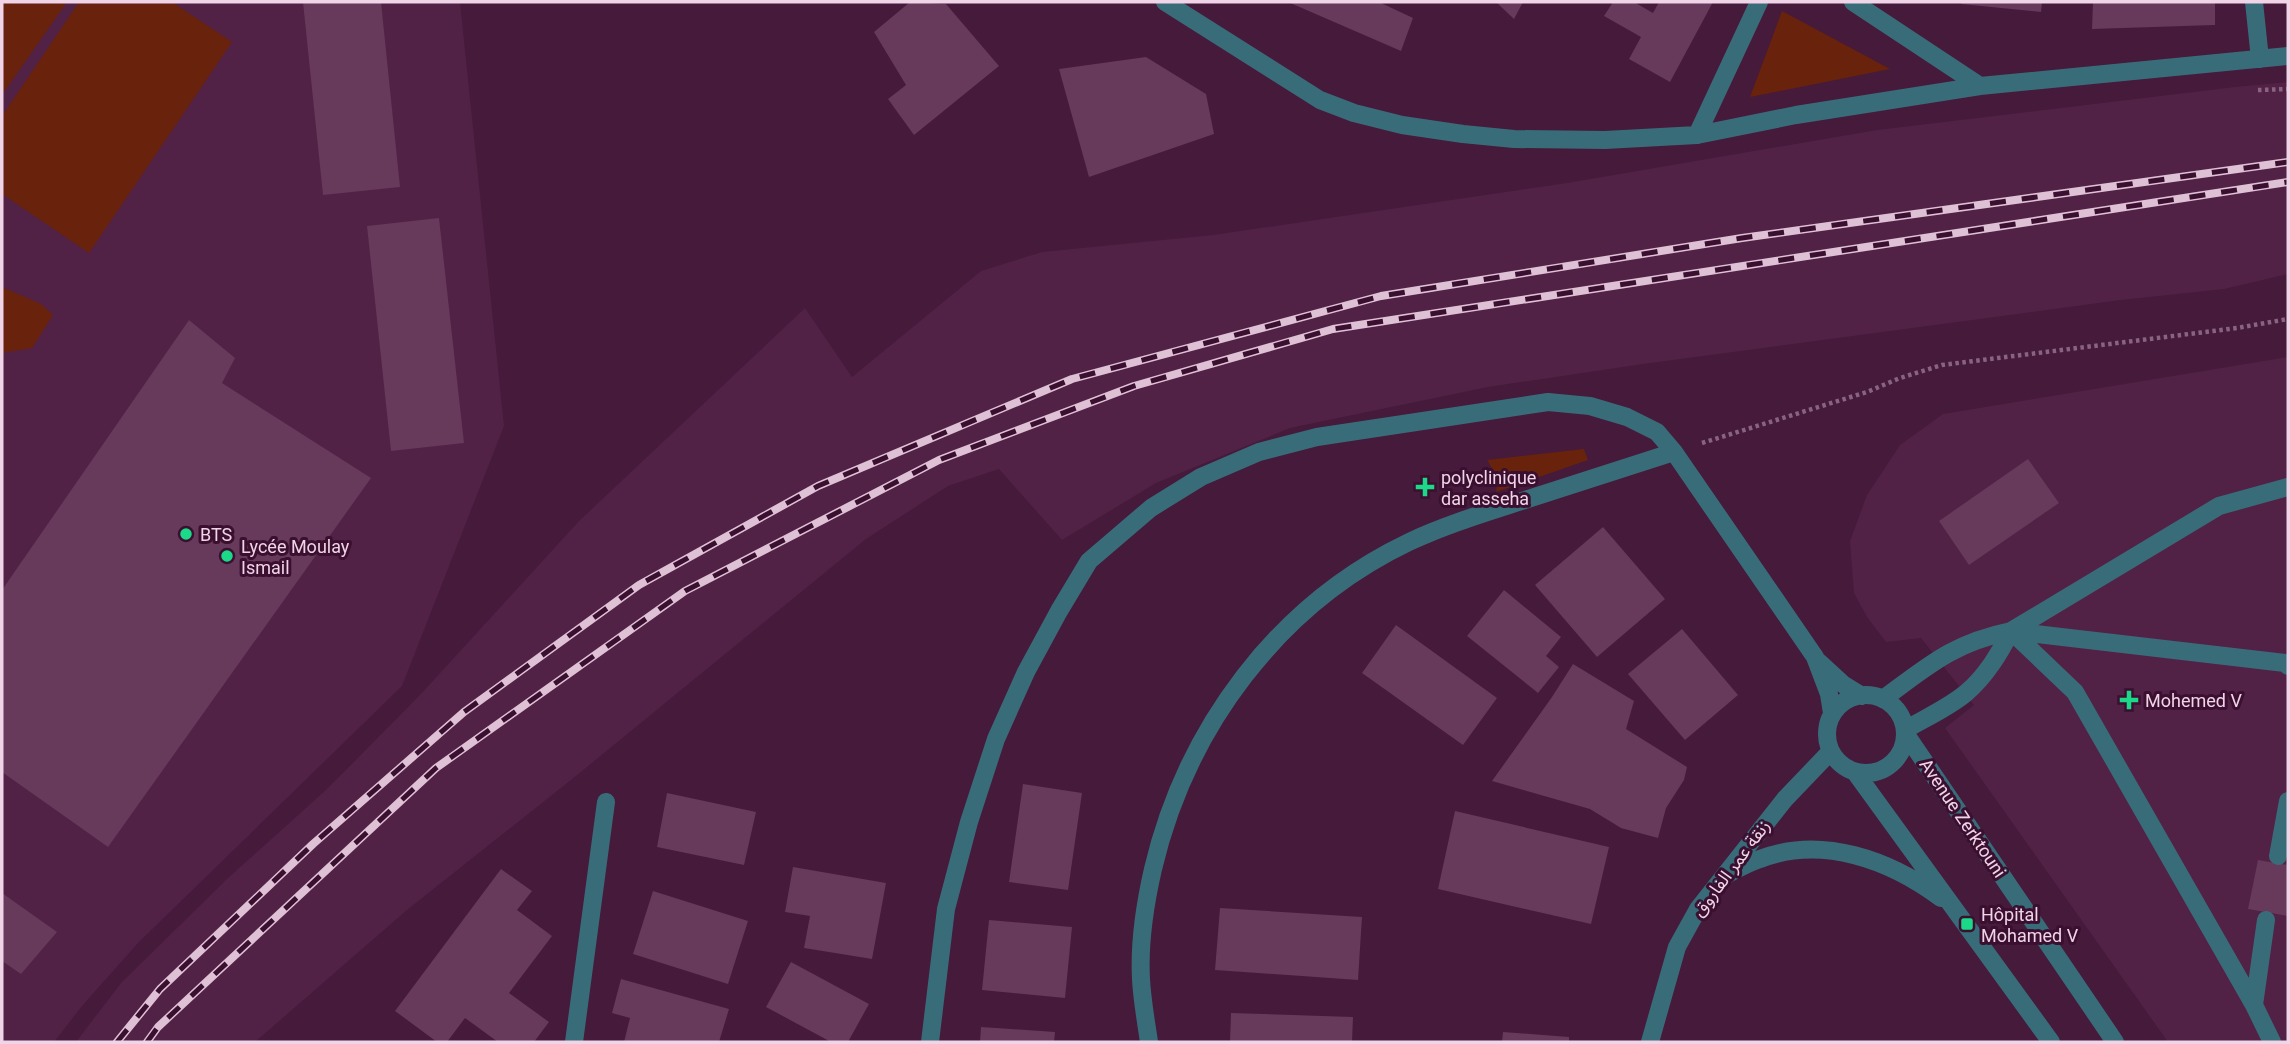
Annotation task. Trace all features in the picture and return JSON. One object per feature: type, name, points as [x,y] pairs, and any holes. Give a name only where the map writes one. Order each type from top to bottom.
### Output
[{"type":"street","points":[[1166,2],[1230,40],[1320,100],[1354,113],[1402,125],[1514,139],[1605,140],[1697,135],[1796,115],[1980,86],[2288,56]]},
{"type":"street","points":[[1697,135],[1759,2]]},
{"type":"street","points":[[1853,2],[1980,86]]},
{"type":"street","points":[[2254,2],[2260,59]]},
{"type":"street","points":[[930,1042],[946,909],[969,822],[996,739],[1026,673],[1059,611],[1089,561],[1151,508],[1201,477],[1271,449],[1317,437],[1548,402],[1590,406],[1627,417],[1657,432],[1674,452],[1815,657],[1844,685],[1862,696]]},
{"type":"street","points":[[1149,1042],[1141,978],[1143,930],[1159,844],[1178,788],[1203,739],[1247,670],[1296,618],[1339,583],[1408,543],[1468,518],[1674,452]]},
{"type":"street","points":[[1905,732],[1965,694],[1984,676],[2011,631],[2219,506],[2288,487]]},
{"type":"street","points":[[2011,631],[2075,692],[2254,1005],[2272,1042]]},
{"type":"street","points":[[1883,699],[1954,649],[2011,631],[2285,663],[2288,666]]},
{"type":"street","points":[[1815,657],[1829,694],[1832,713]]},
{"type":"street","points":[[1872,696],[1883,699],[1898,712],[1905,732],[1899,756],[1880,772],[1855,772],[1840,765],[1830,752],[1826,739],[1832,713],[1850,698],[1872,696]]},
{"type":"street","name":"Avenue Zerktouni","points":[[1905,732],[2115,1042]]},
{"type":"street","name":"زنقة عمر الفاروق","points":[[1650,1042],[1676,947],[1698,909],[1785,799],[1830,752]]},
{"type":"street","points":[[1855,772],[2051,1042]]},
{"type":"street","points":[[2278,856],[2288,801]]},
{"type":"street","points":[[574,1042],[606,802]]},
{"type":"street","points":[[1723,876],[1761,858],[1797,850],[1832,851],[1868,858],[1897,870],[1957,910]]},
{"type":"street","points":[[2254,1005],[2266,920]]},
{"type":"path","points":[[1674,452],[1867,392],[1900,377],[1942,365],[2197,334],[2288,319]]},
{"type":"shaded area","name":"Lycée Moulay Ismail","points":[[2,2],[460,2],[504,426],[402,686],[138,943],[54,1042],[2,1042]]},
{"type":"shaded area","points":[[2,2],[67,2],[2,95]]},
{"type":"shaded area","points":[[79,2],[172,2],[232,42],[89,253],[2,194],[2,116]]},
{"type":"shaded area","points":[[1782,11],[1890,69],[1750,97]]},
{"type":"shaded area","points":[[2288,82],[2288,274],[2224,289],[2121,300],[1488,387],[1290,428],[1156,483],[1062,540],[999,469],[948,486],[866,539],[407,910],[255,1042],[76,1042],[121,983],[228,878],[327,789],[420,695],[579,521],[805,308],[852,377],[981,271],[1042,252],[1213,235],[1567,183],[1877,130]]},
{"type":"shaded area","points":[[2,287],[41,304],[53,315],[32,348],[2,353]]},
{"type":"shaded area","name":"Mohemed V","points":[[2288,357],[2288,1042],[2168,1042],[1945,728],[1974,705],[1921,638],[1886,642],[1867,617],[1854,593],[1850,541],[1867,495],[1900,445],[1943,414]]},
{"type":"shaded area","points":[[1584,449],[1588,460],[1496,492],[1498,479],[1487,460]]},
{"type":"building","points":[[303,2],[381,2],[400,187],[323,195]]},
{"type":"building","points":[[910,2],[946,4],[999,66],[914,135],[888,99],[906,85],[874,32]]},
{"type":"building","points":[[1288,2],[1379,2],[1413,18],[1401,51]]},
{"type":"building","points":[[1496,2],[1523,2],[1514,19]]},
{"type":"building","points":[[1613,2],[1634,2],[1653,13],[1659,2],[1713,2],[1670,82],[1629,59],[1641,37],[1604,16]]},
{"type":"building","points":[[1961,2],[2042,2],[2041,12]]},
{"type":"building","points":[[2093,2],[2215,2],[2215,25],[2092,29]]},
{"type":"building","points":[[1146,57],[1206,94],[1214,134],[1089,177],[1059,69]]},
{"type":"building","points":[[439,218],[464,443],[391,451],[367,226]]},
{"type":"building","name":"BTS","points":[[189,320],[235,358],[222,383],[371,478],[108,847],[2,772],[2,590]]},
{"type":"building","points":[[2028,459],[2059,503],[1969,565],[1939,521]]},
{"type":"building","points":[[1603,527],[1665,599],[1597,657],[1535,585]]},
{"type":"building","points":[[1504,590],[1561,637],[1546,656],[1559,667],[1538,693],[1467,636]]},
{"type":"building","points":[[1396,625],[1497,698],[1463,745],[1362,673]]},
{"type":"building","points":[[1682,629],[1738,695],[1685,740],[1628,674]]},
{"type":"building","points":[[1573,664],[1634,701],[1626,729],[1687,767],[1684,780],[1666,808],[1658,838],[1621,828],[1590,809],[1492,781]]},
{"type":"building","points":[[1023,784],[1082,793],[1068,890],[1009,882]]},
{"type":"building","points":[[667,793],[756,812],[744,865],[657,847]]},
{"type":"building","points":[[1455,811],[1609,847],[1591,924],[1438,889]]},
{"type":"building","points":[[2258,860],[2288,865],[2288,916],[2248,909]]},
{"type":"building","points":[[793,867],[886,883],[872,959],[804,948],[810,916],[785,912]]},
{"type":"building","points":[[501,869],[532,891],[517,910],[552,936],[509,993],[549,1022],[534,1042],[498,1042],[465,1018],[447,1042],[437,1042],[395,1011]]},
{"type":"building","points":[[653,891],[748,921],[728,984],[633,954]]},
{"type":"building","points":[[2,893],[57,932],[21,974],[2,961]]},
{"type":"building","points":[[1220,908],[1362,917],[1358,980],[1215,970]]},
{"type":"building","points":[[989,920],[1072,927],[1065,998],[982,990]]},
{"type":"building","points":[[791,962],[869,1004],[848,1042],[831,1042],[766,1007]]},
{"type":"building","points":[[621,979],[729,1009],[719,1042],[624,1042],[630,1018],[612,1013]]},
{"type":"building","points":[[1231,1013],[1353,1017],[1352,1042],[1230,1042]]},
{"type":"building","points":[[981,1027],[1055,1032],[1054,1042],[980,1042]]},
{"type":"building","points":[[1503,1032],[1569,1037],[1569,1042],[1502,1042]]},
{"type":"railway","points":[[117,1042],[160,989],[313,844],[464,712],[639,585],[818,486],[1072,379],[1381,296],[1742,238],[2288,162]]},
{"type":"railway","points":[[147,1042],[158,1027],[436,768],[685,591],[939,460],[1134,386],[1333,329],[2288,182]]},
{"type":"place","name":"polyclinique dar asseha","points":[[1425,487]]},
{"type":"place","name":"BTS","points":[[186,534]]},
{"type":"place","name":"Lycée Moulay Ismail","points":[[227,556]]},
{"type":"place","name":"Mohemed V","points":[[2129,700]]},
{"type":"place","name":"Hôpital Mohamed V","points":[[1967,924]]}]
